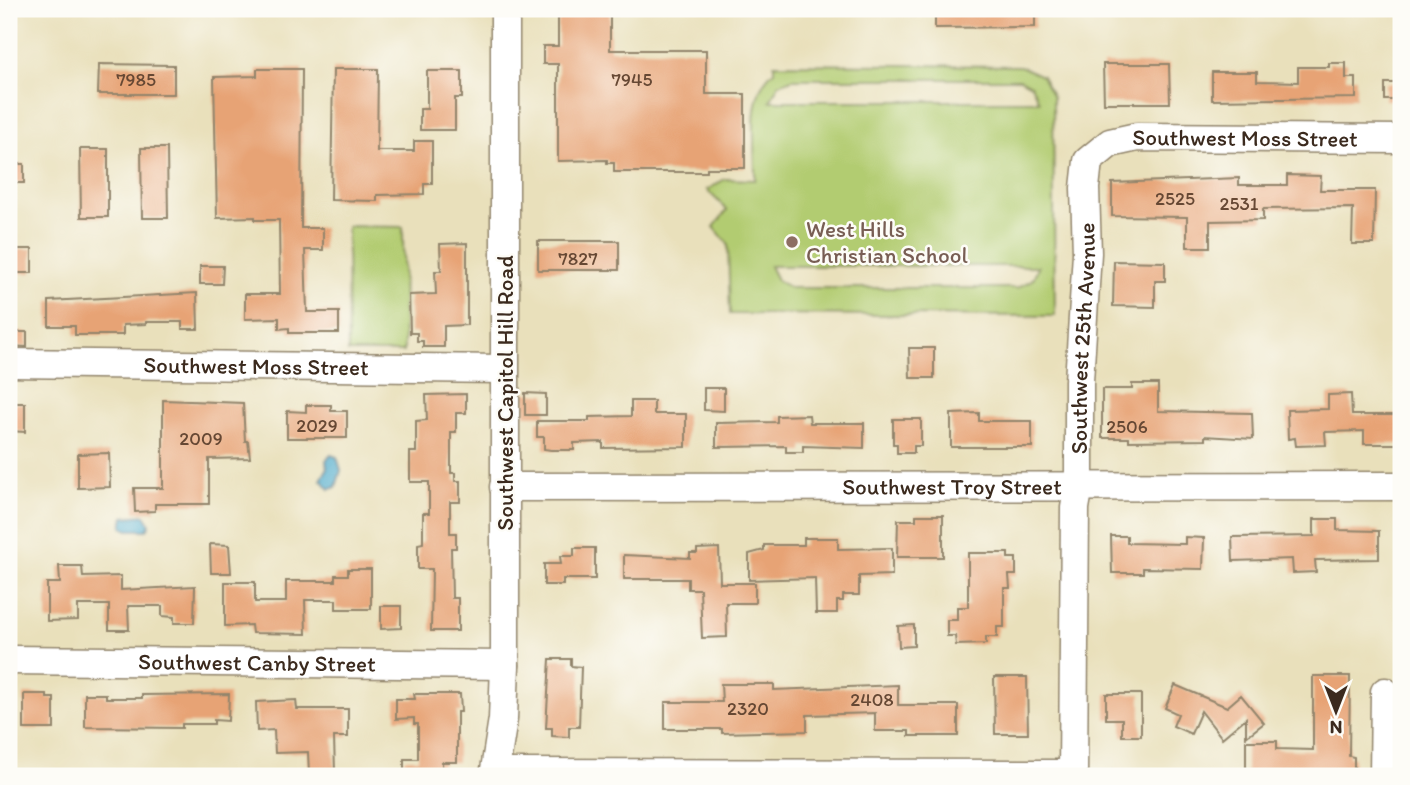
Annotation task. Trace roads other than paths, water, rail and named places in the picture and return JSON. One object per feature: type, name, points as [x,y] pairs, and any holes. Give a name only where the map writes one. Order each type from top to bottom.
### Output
[{"type":"street","name":"Southwest Capitol Hill Road","points":[[494,775],[503,719],[505,664],[505,9]]},
{"type":"street","name":"Southwest Moss Street","points":[[1093,154],[1110,143],[1137,138],[1401,139]]},
{"type":"street","name":"Southwest 25th Avenue","points":[[1073,775],[1079,382],[1087,253],[1086,168],[1093,154]]},
{"type":"street","name":"Southwest Moss Street","points":[[9,363],[503,369]]},
{"type":"street","name":"Southwest Troy Street","points":[[504,488],[1401,485]]},
{"type":"street","name":"Southwest Canby Street","points":[[9,660],[505,664]]},
{"type":"street","points":[[1384,776],[1385,692]]},
{"type":"street","points":[[494,775],[1073,775]]},
{"type":"water","points":[[331,455],[337,457],[341,470],[336,487],[330,489],[321,480],[327,469],[326,460]]},
{"type":"water","points":[[145,515],[150,524],[147,530],[128,530],[122,527],[124,517]]},
{"type":"place","name":"West Hills Christian School","points":[[792,242]]}]
